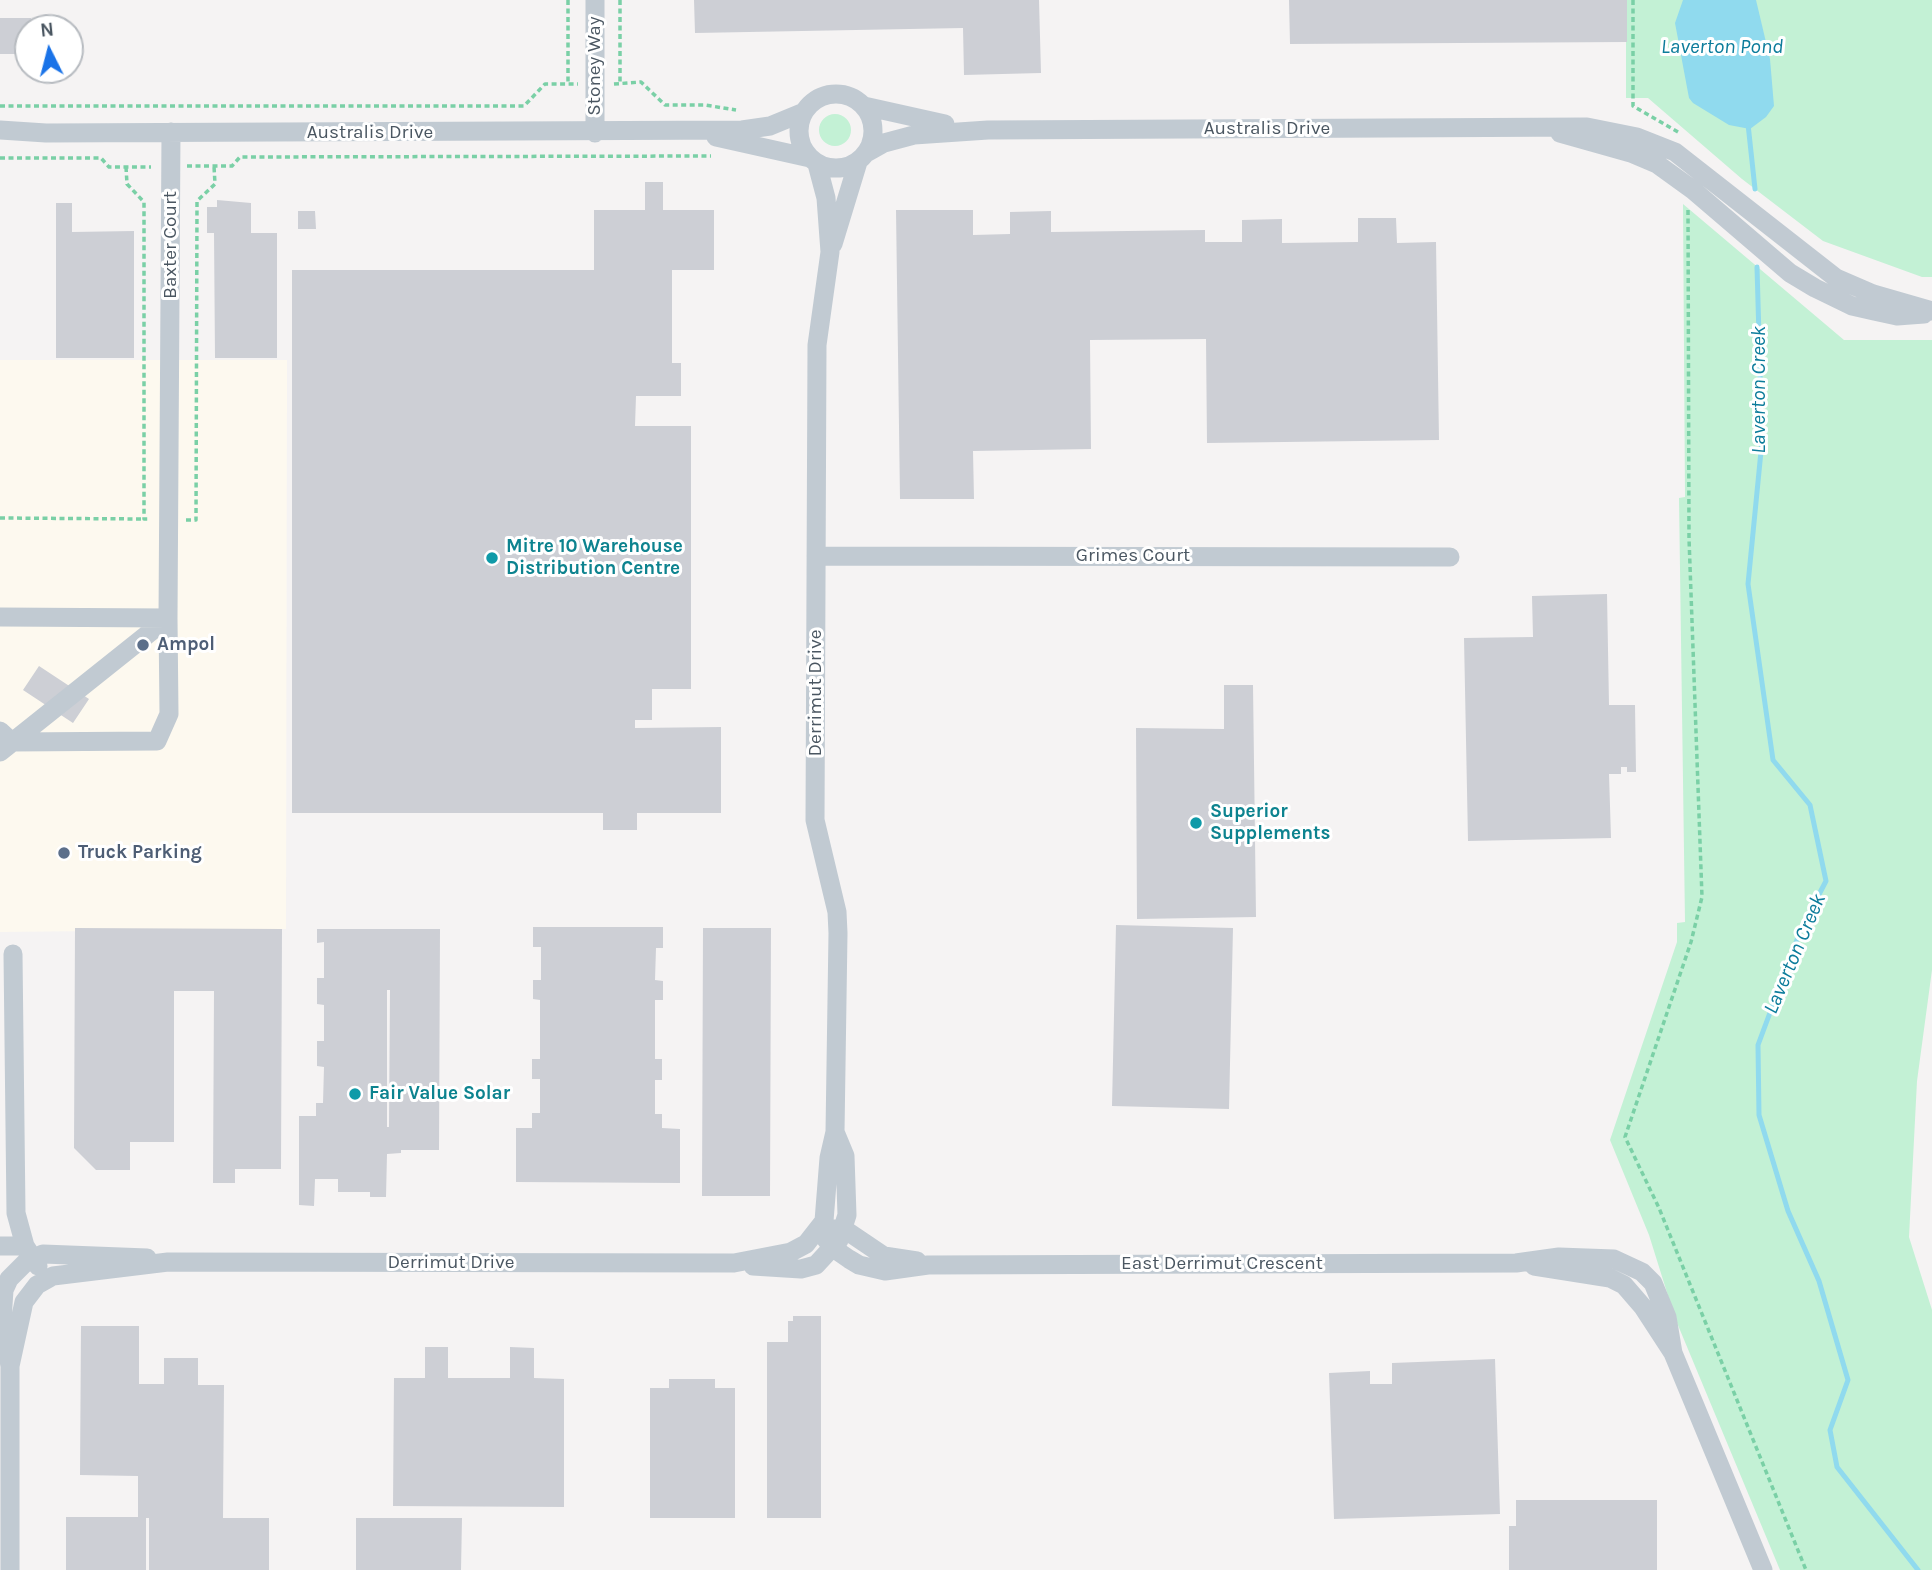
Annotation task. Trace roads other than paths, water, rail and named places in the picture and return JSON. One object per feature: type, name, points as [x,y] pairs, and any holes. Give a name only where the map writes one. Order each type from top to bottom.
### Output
[{"type":"street","name":"Stoney Way","points":[[595,0],[595,133]]},
{"type":"street","points":[[833,94],[850,96],[864,106],[874,125],[873,139],[863,157],[842,169],[813,161],[802,146],[799,132],[804,112],[816,100],[833,94]]},
{"type":"street","name":"Australis Drive","points":[[864,106],[929,122],[988,130]]},
{"type":"street","name":"Australis Drive","points":[[0,136],[172,132],[694,131],[760,129],[804,112]]},
{"type":"street","name":"Australis Drive","points":[[863,157],[884,143],[914,135],[988,130],[1587,127],[1615,132],[1675,152],[1836,278],[1872,294],[1932,312]]},
{"type":"street","name":"Australis Drive","points":[[1545,129],[1631,153],[1657,164],[1693,190],[1790,272],[1852,306],[1897,316],[1932,312]]},
{"type":"street","name":"Australis Drive","points":[[0,130],[46,133]]},
{"type":"street","name":"Australis Drive","points":[[694,131],[813,161]]},
{"type":"street","name":"Baxter Court","points":[[4,742],[157,741],[169,714],[172,132]]},
{"type":"street","name":"Derrimut Drive","points":[[734,1263],[791,1252],[806,1244],[818,1229],[827,1210],[829,1158],[835,1132],[838,933],[837,912],[815,820],[817,345],[830,252],[863,157]]},
{"type":"street","name":"Derrimut Drive","points":[[813,161],[826,198],[830,252]]},
{"type":"street","name":"Grimes Court","points":[[816,556],[1450,557]]},
{"type":"street","points":[[0,617],[168,618]]},
{"type":"street","points":[[0,770],[4,742],[168,618]]},
{"type":"street","points":[[10,1366],[24,1302],[46,1279],[29,1251],[7,1188],[13,954]]},
{"type":"street","name":"Derrimut Drive","points":[[46,1279],[86,1271],[168,1262],[734,1263],[774,1270],[801,1269],[816,1265],[833,1248],[844,1229],[847,1215],[845,1156],[835,1132]]},
{"type":"street","points":[[818,1229],[844,1229]]},
{"type":"street","points":[[818,1229],[833,1248]]},
{"type":"street","name":"East Derrimut Crescent","points":[[844,1229],[884,1256],[912,1259],[928,1265]]},
{"type":"street","name":"Derrimut Drive","points":[[0,1246],[29,1251],[137,1256],[168,1262]]},
{"type":"street","name":"East Derrimut Crescent","points":[[833,1248],[859,1265],[874,1270],[928,1265],[1516,1263],[1581,1256],[1614,1259],[1628,1264],[1653,1283],[1667,1317],[1673,1353],[1763,1570]]},
{"type":"street","points":[[10,1570],[10,1366],[2,1320],[4,1290],[29,1251]]},
{"type":"water","name":"Laverton Pond","points":[[1683,0],[1756,0],[1770,59],[1774,106],[1766,117],[1750,129],[1729,125],[1689,98],[1675,23]]},
{"type":"waterway","name":"Laverton Creek","points":[[1748,124],[1755,189]]},
{"type":"waterway","name":"Laverton Creek","points":[[1757,267],[1762,441],[1748,584],[1773,760],[1810,805],[1826,881],[1801,929],[1758,1045],[1759,1115],[1788,1211],[1819,1281],[1848,1380],[1830,1430],[1837,1467],[1918,1570]]},
{"type":"place","name":"Mitre 10 Warehouse Distribution Centre","points":[[492,558]]},
{"type":"place","name":"Ampol","points":[[143,645]]},
{"type":"place","name":"Superior Supplements","points":[[1196,823]]},
{"type":"place","name":"Truck Parking","points":[[64,853]]},
{"type":"place","name":"Fair Value Solar","points":[[355,1094]]}]
